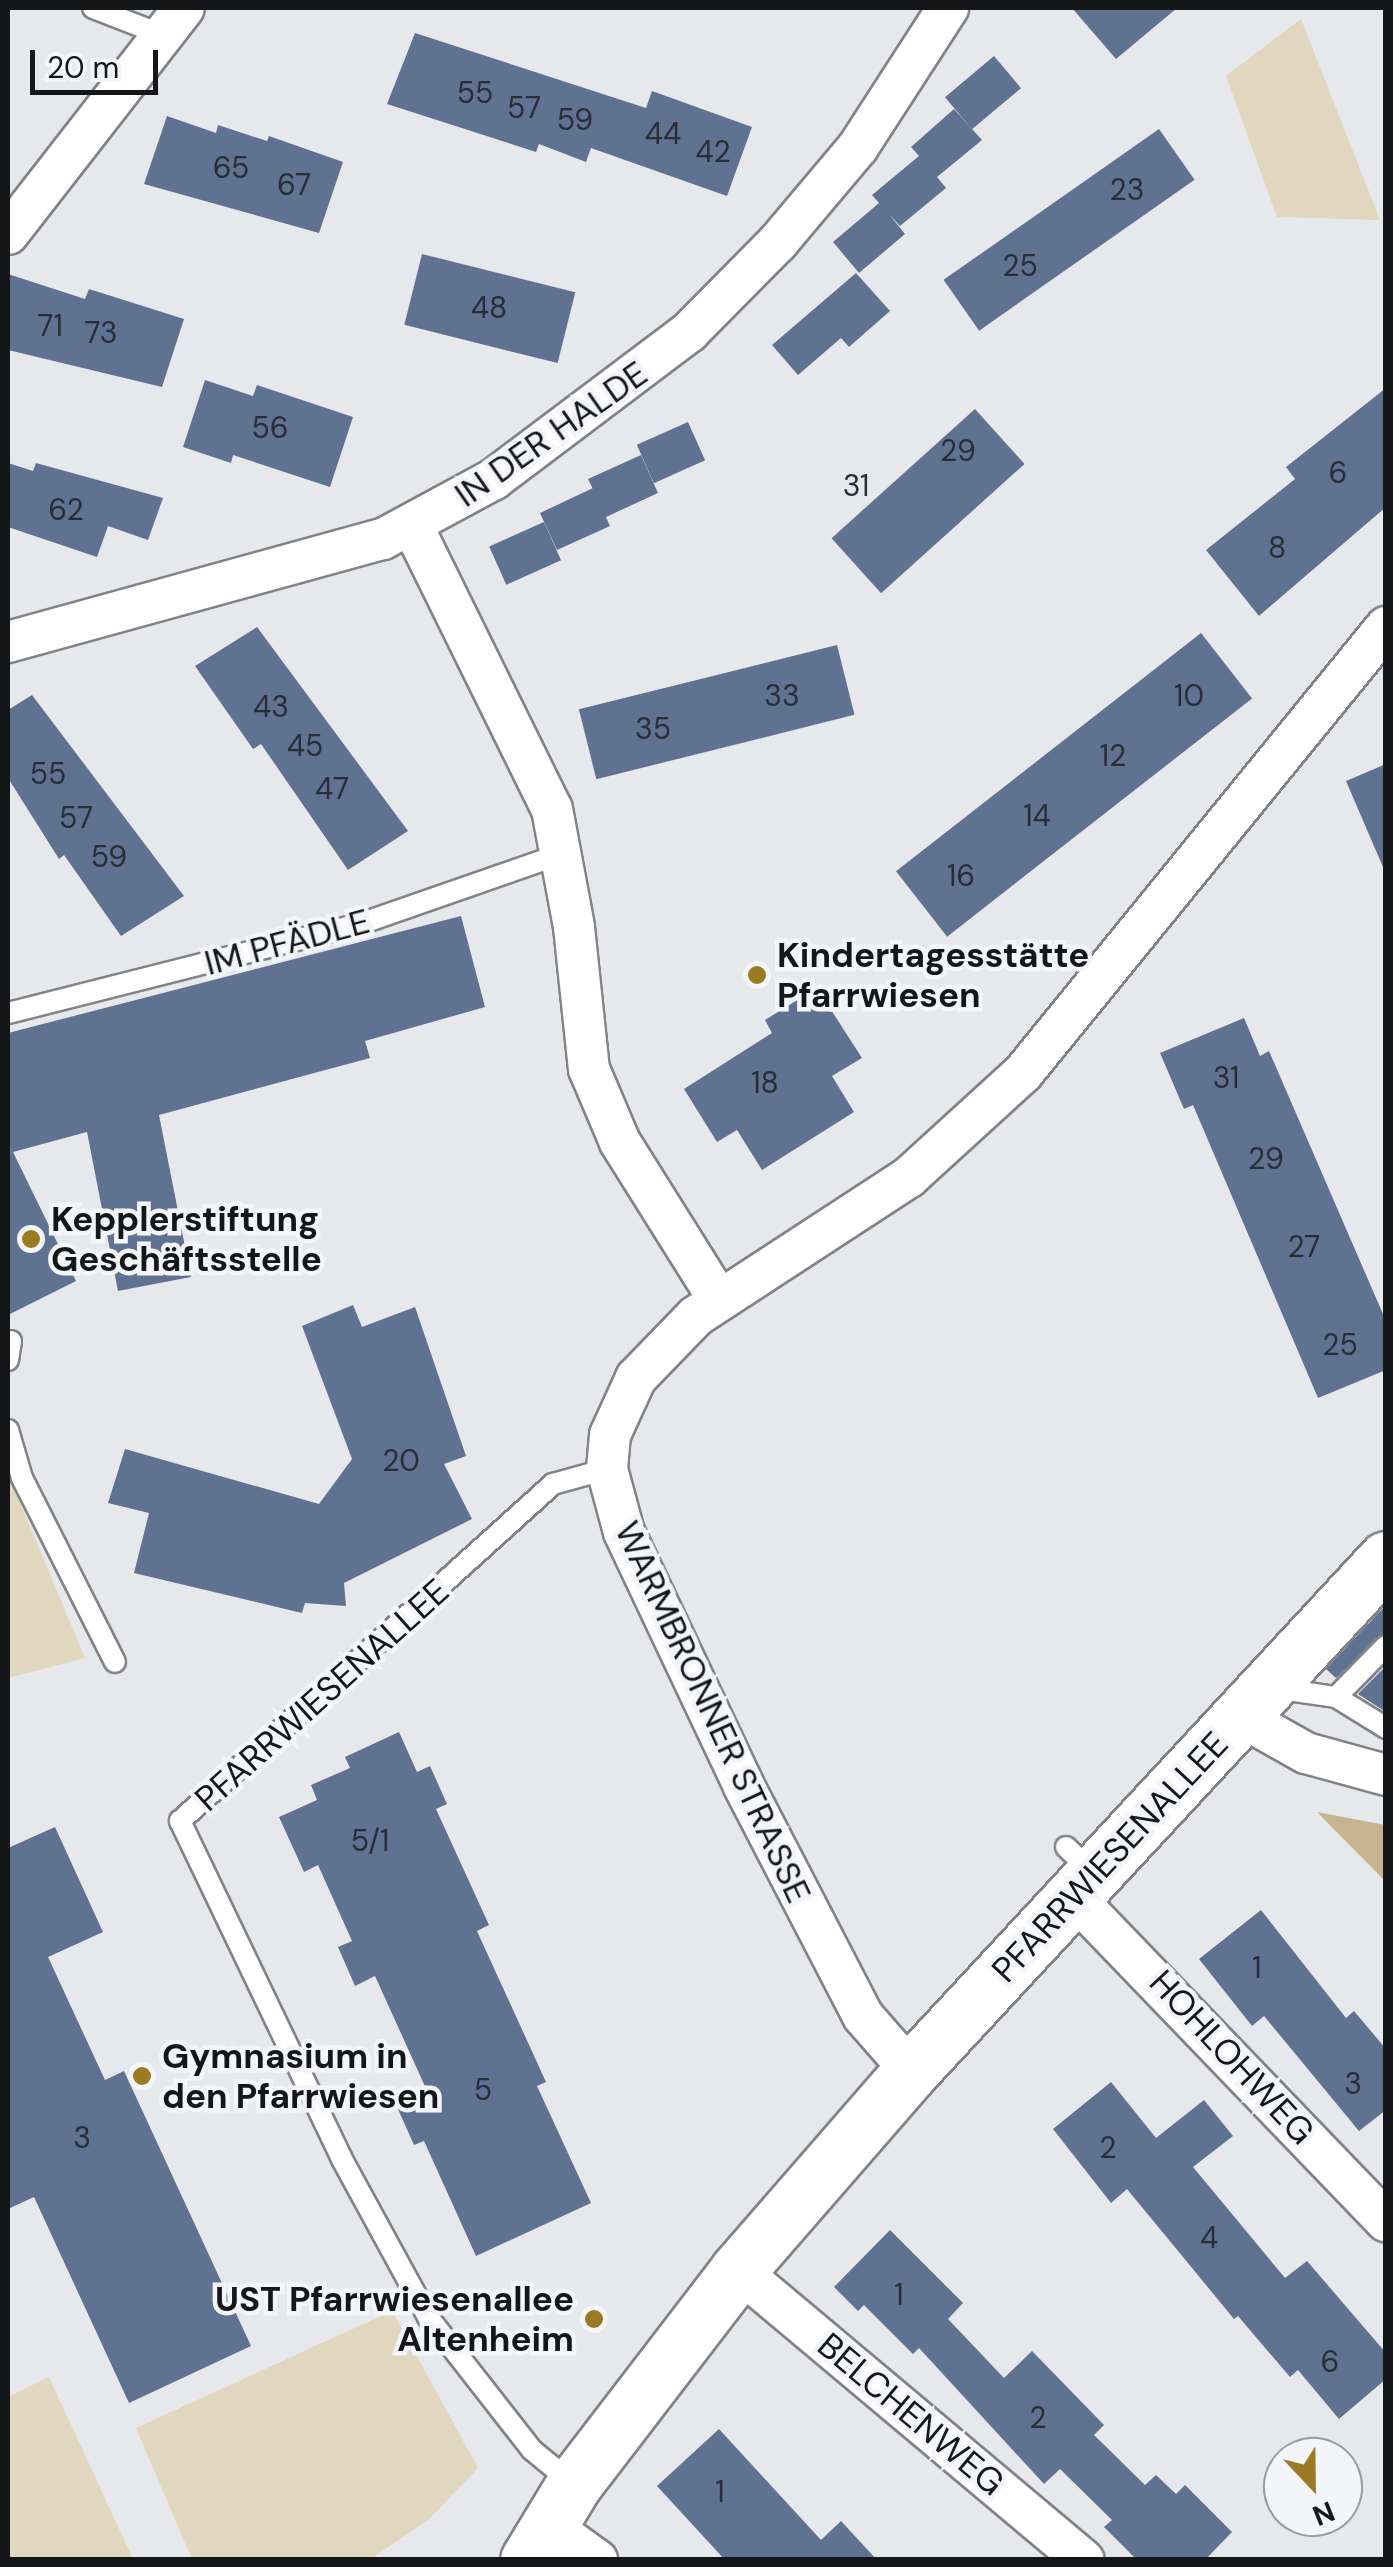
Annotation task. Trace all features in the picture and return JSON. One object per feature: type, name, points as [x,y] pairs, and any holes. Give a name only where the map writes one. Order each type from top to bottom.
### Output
[{"type":"main road","name":"PFARRWIESENALLEE","points":[[504,2560],[550,2522],[738,2270],[1078,1873],[1253,1702],[1386,1559]]},
{"type":"street","name":"IN DER HALDE","points":[[8,642],[141,610],[413,527],[594,410],[690,332],[858,147],[948,8]]},
{"type":"street","points":[[8,234],[172,21]]},
{"type":"street","points":[[413,527],[552,809],[589,1069],[620,1142],[718,1300]]},
{"type":"street","name":"WARMBRONNER STRASSE","points":[[912,2071],[869,2026],[829,1955],[624,1532],[606,1469],[610,1434],[636,1378],[672,1337],[718,1300],[908,1177],[1023,1073],[1386,628]]},
{"type":"street","points":[[1253,1702],[1306,1753],[1386,1775]]},
{"type":"street","name":"HOHLOHWEG","points":[[1078,1873],[1386,2221]]},
{"type":"street","name":"BELCHENWEG","points":[[738,2270],[1084,2560]]},
{"type":"street","points":[[550,2522],[597,2560]]},
{"type":"lane","points":[[93,8],[172,21]]},
{"type":"lane","name":"IM PFÄDLE","points":[[8,1014],[364,923],[561,854]]},
{"type":"lane","points":[[8,1430],[22,1478],[115,1662]]},
{"type":"lane","name":"PFARRWIESENALLEE","points":[[550,2522],[532,2450],[428,2317],[342,2160],[180,1821],[554,1484],[606,1469]]},
{"type":"lane","points":[[1336,1697],[1386,1646]]},
{"type":"lane","points":[[1253,1702],[1336,1697],[1377,1725],[1386,1704]]},
{"type":"shaded area","points":[[1301,19],[1380,220],[1277,217],[1226,76]]},
{"type":"shaded area","points":[[8,1474],[85,1658],[8,1678]]},
{"type":"shaded area","points":[[1317,1812],[1385,1825],[1385,1881]]},
{"type":"shaded area","points":[[392,2311],[478,2468],[429,2519],[371,2559],[192,2559],[136,2428]]},
{"type":"shaded area","points":[[49,2377],[133,2559],[8,2559],[8,2397]]},
{"type":"building","points":[[1072,8],[1177,8],[1116,59]]},
{"type":"building","points":[[415,33],[646,108],[652,91],[752,127],[727,196],[591,148],[586,162],[539,144],[536,152],[387,104]]},
{"type":"building","points":[[994,56],[1021,88],[972,129],[945,97]]},
{"type":"building","points":[[954,109],[982,140],[937,177],[946,188],[900,226],[889,214],[905,234],[859,273],[833,242],[879,203],[872,195],[919,156],[911,147]]},
{"type":"building","points":[[167,116],[216,133],[218,125],[267,141],[269,136],[343,162],[319,233],[144,184]]},
{"type":"building","points":[[1159,129],[1195,180],[979,331],[944,280]]},
{"type":"building","points":[[422,254],[575,292],[558,363],[404,325]]},
{"type":"building","points":[[856,273],[890,311],[849,347],[841,338],[798,375],[772,345]]},
{"type":"building","points":[[8,274],[85,299],[89,289],[184,319],[162,387],[8,350]]},
{"type":"building","points":[[205,380],[253,396],[257,385],[353,417],[330,487],[233,455],[231,463],[183,447]]},
{"type":"building","points":[[1386,388],[1386,507],[1259,616],[1206,550],[1295,479],[1286,467]]},
{"type":"building","points":[[975,409],[1025,464],[881,593],[832,538]]},
{"type":"building","points":[[688,422],[705,460],[654,483],[637,445]]},
{"type":"building","points":[[641,455],[658,493],[606,517],[610,526],[557,550],[540,513],[592,488],[588,479]]},
{"type":"building","points":[[8,463],[33,471],[36,463],[163,498],[148,540],[108,526],[97,557],[8,527]]},
{"type":"building","points":[[544,522],[561,560],[506,585],[489,546]]},
{"type":"building","points":[[257,627],[408,831],[348,870],[261,744],[253,749],[195,666]]},
{"type":"building","points":[[1201,633],[1252,698],[947,937],[896,871]]},
{"type":"building","points":[[837,645],[854,715],[596,779],[579,709]]},
{"type":"building","points":[[32,695],[184,896],[121,936],[64,855],[59,859],[8,778],[8,710]]},
{"type":"building","points":[[1386,764],[1386,874],[1346,781]]},
{"type":"building","points":[[461,916],[485,1007],[365,1041],[370,1058],[159,1115],[191,1277],[118,1291],[87,1132],[13,1152],[76,1281],[8,1315],[8,1033]]},
{"type":"building","points":[[817,988],[862,1058],[832,1076],[854,1112],[762,1170],[737,1130],[717,1142],[684,1089],[772,1033],[765,1020]]},
{"type":"building","points":[[1244,1018],[1260,1056],[1269,1051],[1386,1321],[1386,1370],[1318,1398],[1193,1105],[1184,1109],[1160,1053]]},
{"type":"building","points":[[353,1305],[362,1327],[415,1307],[466,1456],[444,1464],[472,1519],[344,1583],[346,1606],[305,1603],[302,1613],[134,1573],[149,1513],[108,1503],[125,1449],[319,1504],[352,1459],[302,1326]]},
{"type":"building","points":[[1386,1605],[1386,1633],[1336,1678],[1326,1669]]},
{"type":"building","points":[[1386,1666],[1386,1712],[1358,1694]]},
{"type":"building","points":[[399,1732],[417,1772],[430,1766],[447,1804],[436,1809],[489,1925],[477,1931],[546,2082],[537,2086],[591,2203],[476,2256],[424,2141],[414,2145],[397,2107],[428,2093],[375,1976],[355,1986],[338,1947],[352,1941],[318,1865],[304,1872],[279,1817],[317,1800],[311,1785],[350,1768],[345,1757]]},
{"type":"building","points":[[55,1827],[103,1932],[48,1957],[105,2080],[124,2071],[251,2346],[129,2403],[34,2197],[8,2209],[8,1848]]},
{"type":"building","points":[[1261,1910],[1346,2018],[1354,2011],[1386,2049],[1386,2110],[1359,2131],[1264,2016],[1252,2026],[1199,1959]]},
{"type":"building","points":[[1111,2082],[1156,2138],[1204,2100],[1233,2136],[1193,2167],[1285,2278],[1307,2261],[1386,2353],[1386,2379],[1339,2419],[1298,2370],[1290,2377],[1238,2316],[1234,2319],[1127,2189],[1111,2203],[1053,2129]]},
{"type":"building","points":[[890,2230],[963,2303],[948,2319],[1004,2378],[1032,2351],[1104,2425],[1094,2435],[1145,2485],[1156,2475],[1176,2494],[1185,2485],[1232,2532],[1205,2560],[1137,2560],[1104,2527],[1112,2520],[1060,2469],[1044,2484],[919,2348],[913,2354],[864,2305],[858,2311],[834,2287]]},
{"type":"building","points":[[719,2429],[821,2540],[841,2521],[877,2560],[725,2560],[657,2486]]},
{"type":"place","name":"Kindertagesstätte Pfarrwiesen","points":[[757,975]]},
{"type":"place","name":"Kepplerstiftung Geschäftsstelle","points":[[31,1239]]},
{"type":"place","name":"Gymnasium in den Pfarrwiesen","points":[[142,2076]]},
{"type":"place","name":"UST Pfarrwiesenallee Altenheim","points":[[594,2319]]}]
